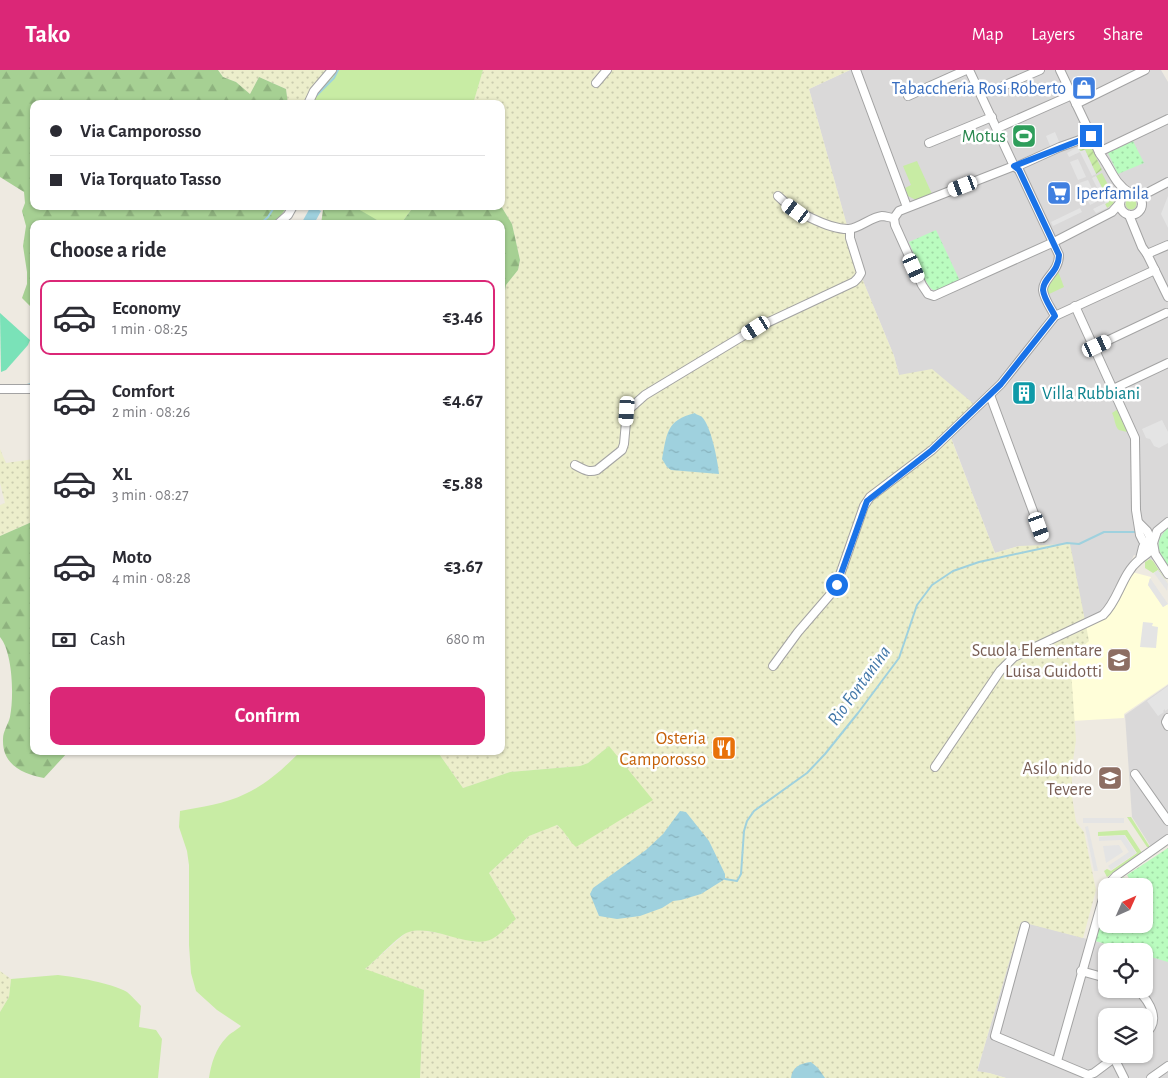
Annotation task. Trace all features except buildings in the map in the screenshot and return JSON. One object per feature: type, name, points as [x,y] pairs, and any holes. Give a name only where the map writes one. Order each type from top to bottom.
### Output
[{"type":"street","points":[[310,100],[314,91],[332,70]]},
{"type":"street","points":[[596,83],[607,70]]},
{"type":"street","points":[[856,70],[907,207]]},
{"type":"street","points":[[908,96],[967,70],[992,117],[1014,166],[1019,170],[1059,255],[1056,269],[1043,290],[1055,316]]},
{"type":"street","points":[[1004,86],[1040,70]]},
{"type":"street","points":[[1060,70],[1099,153],[1118,185],[1141,199],[1138,228],[1147,254],[1168,297]]},
{"type":"street","points":[[1076,104],[1145,70]]},
{"type":"street","points":[[1002,126],[1072,95]]},
{"type":"street","points":[[929,143],[992,117]]},
{"type":"street","points":[[1099,153],[1168,119]]},
{"type":"street","points":[[1091,136],[899,210],[894,218],[895,225],[922,285],[928,294],[934,296],[1054,242],[1112,212],[1125,194],[1147,193],[1168,182]]},
{"type":"street","points":[[1099,153],[1102,164],[1147,254]]},
{"type":"street","points":[[1112,212],[1134,215],[1150,198],[1168,188]]},
{"type":"street","points":[[778,196],[784,203],[800,213],[834,226],[850,229],[881,216],[894,218]]},
{"type":"street","points":[[282,220],[291,210]]},
{"type":"street","points":[[576,465],[592,472],[622,450],[627,411],[645,395],[756,328],[854,282],[861,273],[850,238],[850,229]]},
{"type":"street","points":[[1147,254],[1168,245]]},
{"type":"street","points":[[773,666],[798,632],[835,589],[867,501],[932,450],[990,395],[1001,384],[1055,316],[1155,270]]},
{"type":"street","points":[[1075,306],[1135,438],[1136,510],[1139,527]]},
{"type":"street","points":[[1094,347],[1166,313]]},
{"type":"street","points":[[1113,388],[1168,363]]},
{"type":"street","points":[[0,390],[30,389]]},
{"type":"street","points":[[990,395],[1043,538]]},
{"type":"street","points":[[935,766],[1000,671],[1019,654],[1103,615],[1113,604],[1127,574],[1140,559],[1148,555],[1157,531],[1168,522]]},
{"type":"street","points":[[1139,527],[1157,531]]},
{"type":"street","points":[[1139,527],[1147,531],[1158,560],[1168,574]]},
{"type":"street","points":[[1135,774],[1168,821]]},
{"type":"street","points":[[1114,878],[1168,839]]},
{"type":"street","points":[[1057,1061],[1098,916]]},
{"type":"street","points":[[1025,926],[995,1036],[1092,1075],[1108,1063]]},
{"type":"street","points":[[1081,971],[1098,976]]},
{"type":"street","points":[[1119,1063],[1124,1078]]},
{"type":"street","points":[[1151,1078],[1168,1066]]},
{"type":"shaded area","points":[[218,70],[333,70],[312,100],[287,100],[286,89],[259,77],[250,94],[236,82],[223,77]]},
{"type":"shaded area","points":[[483,70],[850,70],[809,89],[861,276],[894,356],[899,375],[932,369],[975,405],[949,433],[995,553],[1019,546],[1070,544],[1089,641],[1070,657],[1076,740],[1072,768],[1072,796],[1076,822],[1084,832],[1096,890],[1083,938],[1021,922],[977,1071],[1006,1078],[420,1078],[424,990],[364,970],[407,932],[419,930],[456,936],[474,942],[516,919],[489,873],[529,836],[556,825],[564,830],[569,841],[609,746],[588,763],[580,766],[510,772],[463,788],[440,755],[505,755],[505,291],[506,285],[518,270],[520,260],[512,224],[503,210],[505,210],[505,100],[474,100]]},
{"type":"shaded area","points":[[850,70],[1161,70],[1168,82],[1168,574],[1160,562],[1134,555],[1107,612],[1085,620],[1041,546],[1019,546],[995,553],[949,432],[899,375],[894,356],[861,276],[809,89]]},
{"type":"shaded area","points":[[1055,132],[1060,144],[1051,148],[1046,136]]},
{"type":"shaded area","points":[[1078,147],[1080,151],[1085,150],[1096,174],[1092,176],[1080,152],[1069,157],[1067,153]]},
{"type":"shaded area","points":[[1078,159],[1086,177],[1078,180],[1070,162]]},
{"type":"shaded area","points":[[1096,176],[1109,202],[1105,204],[1107,208],[1096,213],[1093,209],[1105,203],[1092,178]]},
{"type":"shaded area","points":[[1088,180],[1098,201],[1090,205],[1079,183]]},
{"type":"shaded area","points":[[1168,196],[1168,228],[1161,214]]},
{"type":"shaded area","points":[[1080,208],[1082,212],[1053,226],[1051,222]]},
{"type":"shaded area","points":[[1162,420],[1168,432],[1168,443],[1159,448],[1154,446],[1150,439],[1146,438],[1142,429]]},
{"type":"shaded area","points":[[0,449],[6,463],[30,460],[30,523],[0,536],[0,505],[5,503],[0,483]]},
{"type":"shaded area","points":[[1158,570],[1168,584],[1167,591],[1154,573]]},
{"type":"shaded area","name":"Scuola Elementare Luisa Guidotti","points":[[1132,572],[1151,577],[1148,585],[1163,607],[1168,604],[1168,684],[1124,714],[1124,718],[1072,721],[1068,636],[1108,616],[1117,604]]},
{"type":"shaded area","points":[[1150,578],[1168,604],[1163,607],[1148,585]]},
{"type":"shaded area","points":[[1143,622],[1153,623],[1152,626],[1158,627],[1156,648],[1140,647]]},
{"type":"shaded area","points":[[1168,685],[1168,835],[1151,847],[1132,817],[1125,715]]},
{"type":"shaded area","points":[[1168,686],[1168,709],[1165,711],[1165,709],[1158,716],[1147,701]]},
{"type":"shaded area","points":[[1083,818],[1124,818],[1124,823],[1083,823]]},
{"type":"shaded area","points":[[1088,826],[1098,871],[1094,871],[1085,827]]},
{"type":"shaded area","points":[[1124,835],[1136,853],[1111,870],[1108,866],[1129,852],[1121,840],[1099,841],[1099,837]]},
{"type":"shaded area","points":[[1119,845],[1123,852],[1106,863],[1103,846]]},
{"type":"shaded area","points":[[1021,921],[1102,943],[1098,943],[1098,998],[1153,998],[1153,957],[1168,961],[1168,1078],[1006,1078],[977,1072]]},
{"type":"shaded area","points":[[0,971],[11,979],[9,997],[0,1012]]},
{"type":"green space","points":[[0,70],[218,70],[223,77],[236,82],[250,94],[259,77],[286,89],[287,100],[30,100],[30,210],[285,210],[277,220],[30,220],[30,306],[22,298],[27,284],[23,246],[26,226],[22,211],[25,203],[24,192],[0,177]]},
{"type":"green space","points":[[333,70],[483,70],[474,100],[312,100]]},
{"type":"green space","points":[[1133,141],[1144,163],[1118,174],[1108,153]]},
{"type":"green space","points":[[1086,144],[1091,146],[1102,170],[1096,174],[1085,150],[1080,152],[1078,146]]},
{"type":"green space","points":[[917,161],[932,194],[916,200],[908,196],[905,188],[911,185],[903,166]]},
{"type":"green space","points":[[1102,173],[1115,199],[1113,204],[1107,208],[1105,204],[1109,201],[1096,176]]},
{"type":"green space","points":[[1131,198],[1137,204],[1131,210],[1125,204]]},
{"type":"green space","points":[[323,210],[360,210],[377,220],[322,220]]},
{"type":"green space","points":[[360,210],[411,210],[404,220],[376,220]]},
{"type":"green space","points":[[411,210],[503,210],[512,224],[520,260],[518,270],[506,285],[505,291],[505,220],[404,220]]},
{"type":"green space","points":[[936,230],[960,281],[944,289],[934,290],[927,283],[909,242]]},
{"type":"green space","points":[[1058,271],[1064,287],[1047,295],[1047,284]]},
{"type":"green space","points":[[0,313],[30,340],[28,345],[6,370],[1,372]]},
{"type":"green space","points":[[1118,409],[1122,420],[1124,420],[1127,432],[1119,430],[1116,425],[1112,413]]},
{"type":"green space","points":[[30,523],[30,755],[65,755],[44,778],[29,774],[15,767],[6,756],[4,748],[3,739],[10,717],[12,687],[8,653],[0,637],[0,536]]},
{"type":"green space","points":[[1168,528],[1168,566],[1160,551],[1159,542],[1163,533]]},
{"type":"green space","points":[[1150,559],[1153,561],[1168,584],[1158,570],[1153,573],[1145,568],[1145,562]]},
{"type":"green space","points":[[609,746],[653,800],[576,847],[557,825],[529,836],[489,873],[516,919],[492,939],[483,942],[463,940],[430,931],[419,930],[409,932],[399,938],[365,969],[424,990],[420,1078],[209,1078],[219,1046],[241,1026],[217,1010],[196,991],[191,973],[189,945],[189,865],[187,851],[179,827],[180,811],[221,803],[245,794],[268,780],[297,755],[440,755],[463,788],[510,772],[580,766],[588,763]]},
{"type":"green space","points":[[1127,817],[1131,817],[1150,847],[1147,847]]},
{"type":"green space","points":[[1127,830],[1142,853],[1107,877],[1104,871],[1107,869],[1111,871],[1137,853],[1125,835],[1098,836],[1098,832]]},
{"type":"green space","points":[[1168,848],[1168,962],[1153,958],[1153,943],[1102,943],[1095,941],[1098,930],[1098,933],[1153,933],[1153,878],[1129,878],[1127,875]]},
{"type":"green space","points":[[58,975],[112,986],[127,992],[141,1006],[139,1027],[156,1030],[162,1039],[158,1078],[0,1078],[0,1012],[9,997],[11,979]]},
{"type":"water","points":[[309,210],[321,211],[316,220],[303,220]]},
{"type":"water","points":[[695,413],[702,417],[708,428],[716,453],[719,474],[671,470],[662,459],[667,435],[673,424],[685,416]]},
{"type":"water","points":[[680,811],[686,812],[709,841],[725,874],[725,879],[701,894],[673,901],[662,908],[640,916],[617,919],[599,916],[590,894],[593,888],[646,850],[663,834]]},
{"type":"water","points":[[811,1062],[825,1078],[791,1078],[793,1071],[798,1066]]},
{"type":"waterway","points":[[315,97],[334,78],[338,70]]},
{"type":"waterway","points":[[265,220],[272,210]]},
{"type":"waterway","name":"Rio Fontanina","points":[[725,879],[737,881],[741,874],[744,831],[747,821],[754,811],[807,773],[858,713],[899,658],[917,605],[932,585],[953,571],[979,562],[1067,543],[1079,544],[1104,532],[1137,532]]},
{"type":"place","name":"Tabaccheria Rosi Roberto","points":[[1084,88]]},
{"type":"place","name":"Motus","points":[[1024,136]]},
{"type":"place","name":"Iperfamila","points":[[1059,193]]},
{"type":"place","name":"Villa Rubbiani","points":[[1024,393]]},
{"type":"place","name":"Scuola Elementare Luisa Guidotti","points":[[1119,660]]},
{"type":"place","name":"Osteria Camporosso","points":[[724,748]]},
{"type":"place","name":"Asilo nido Tevere","points":[[1110,778]]},
{"type":"route","points":[[837,585],[864,506],[870,497],[932,450],[974,411],[1001,384],[1055,316],[1043,290],[1056,269],[1059,255],[1019,170],[1014,166],[1091,136]]}]
